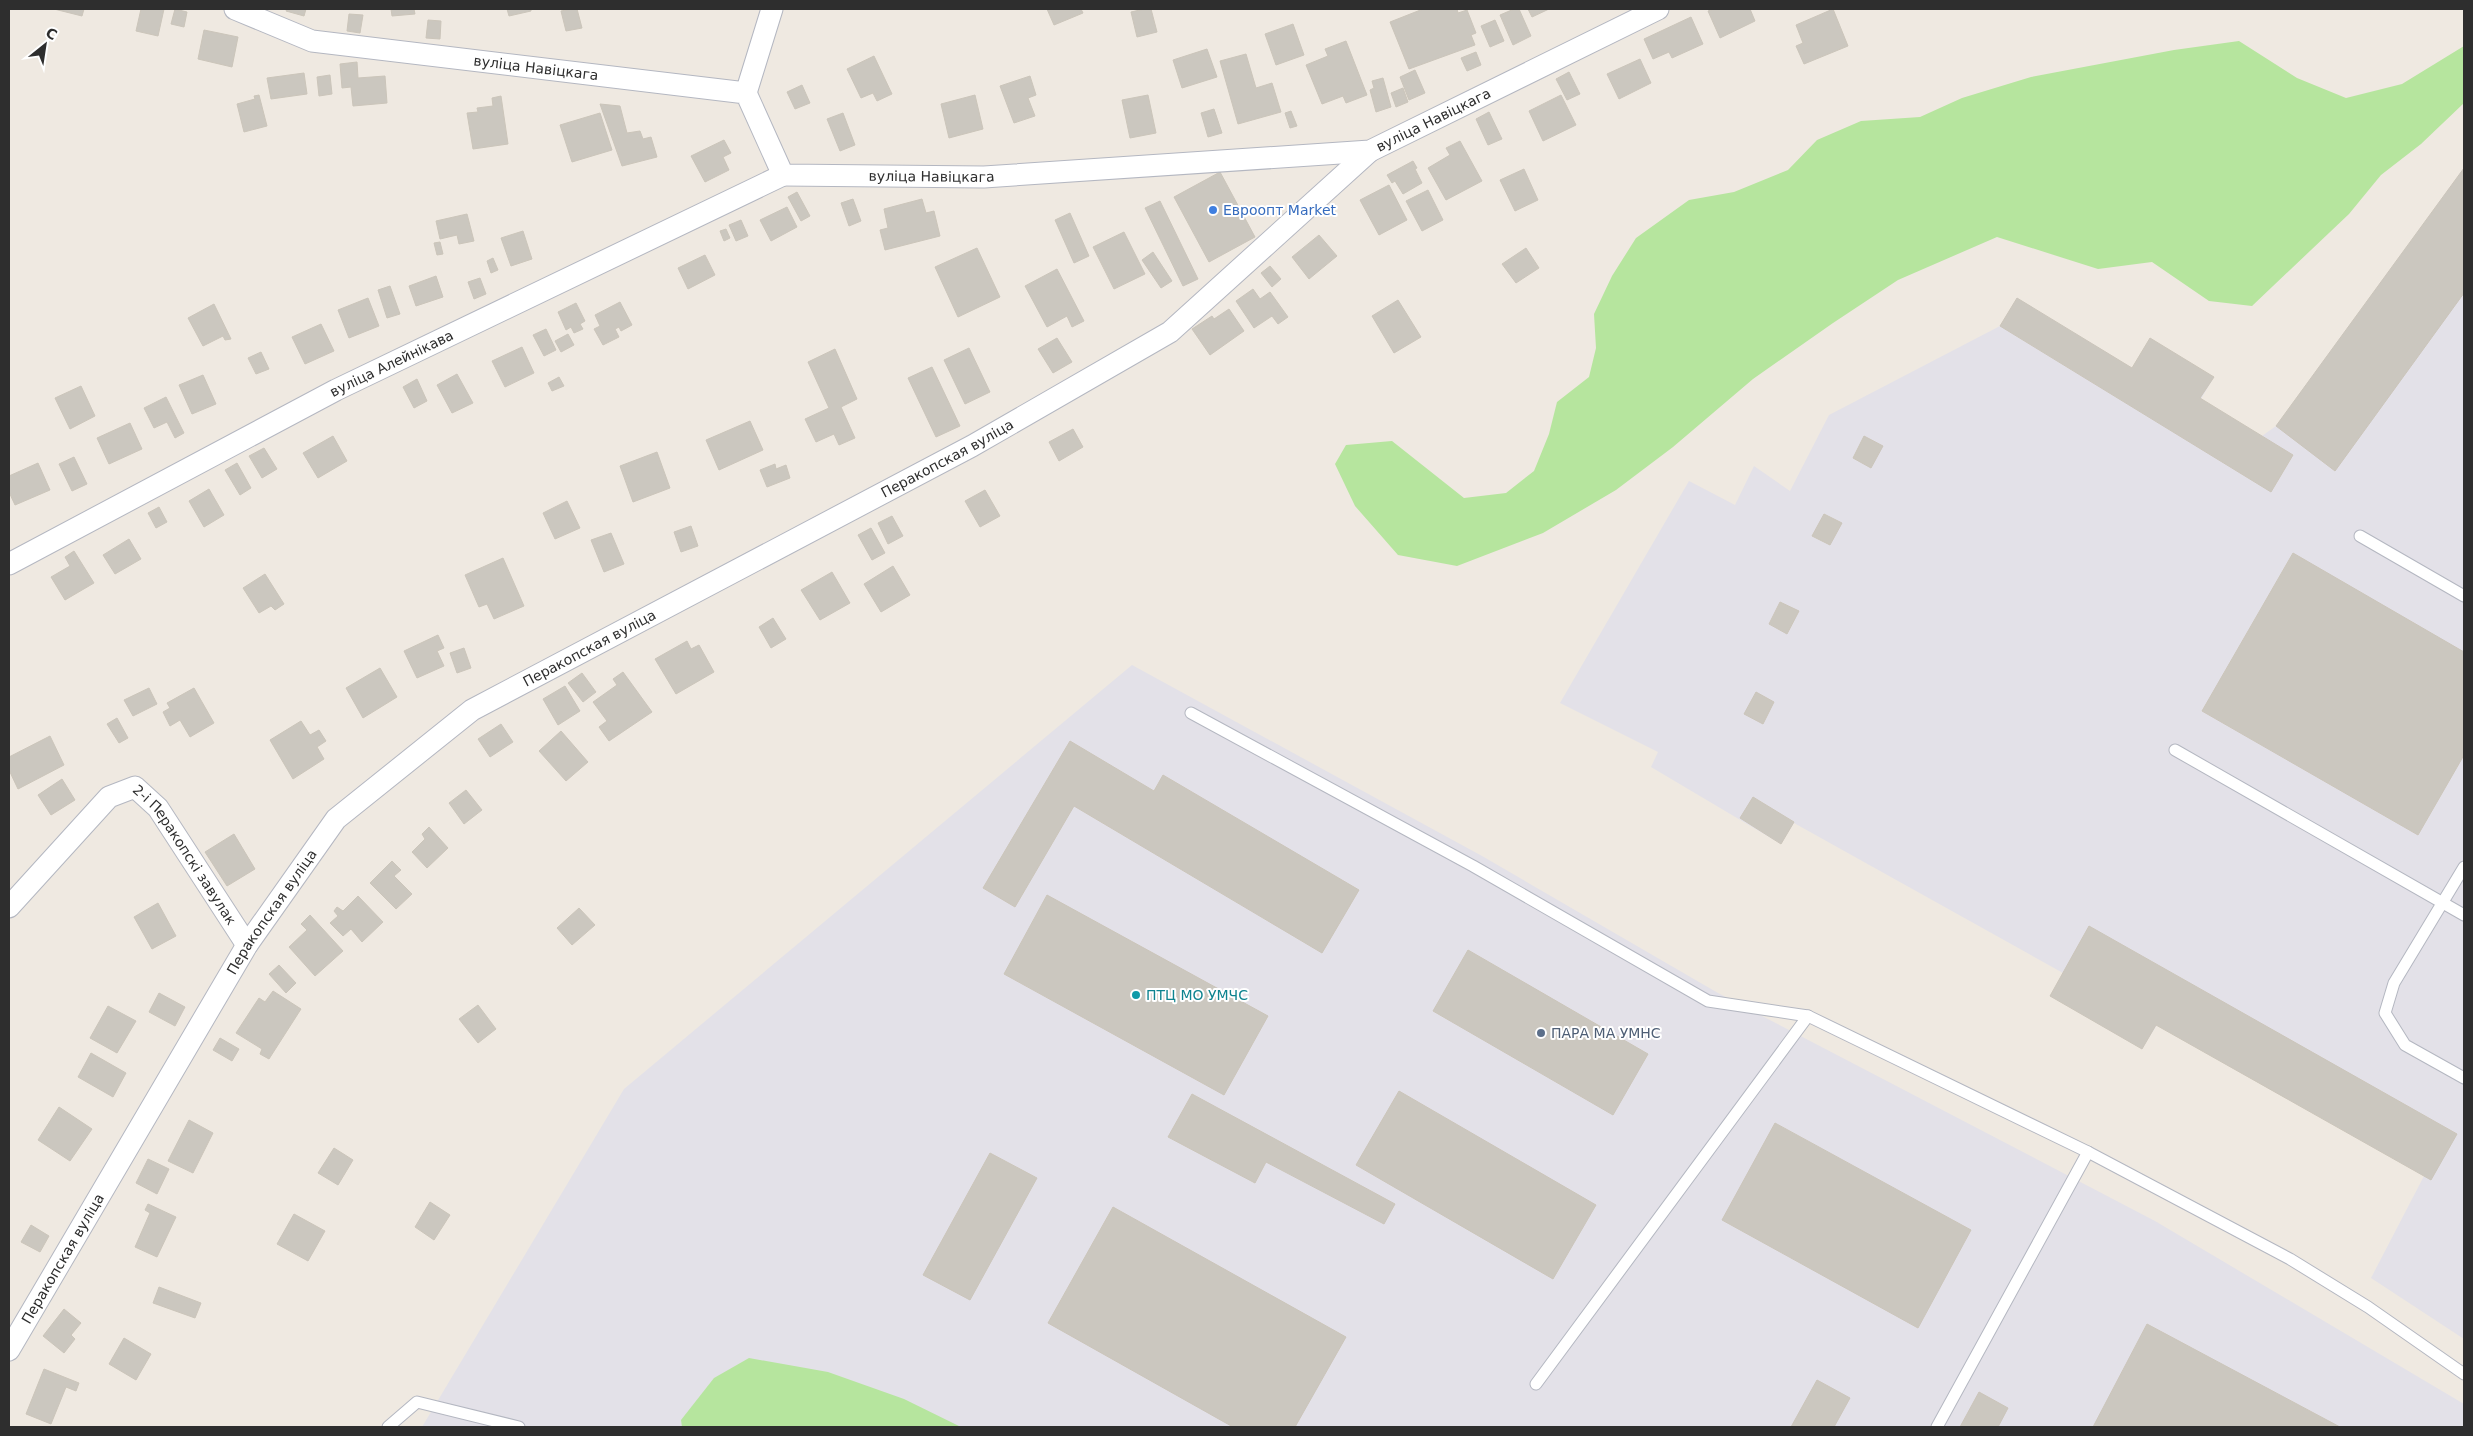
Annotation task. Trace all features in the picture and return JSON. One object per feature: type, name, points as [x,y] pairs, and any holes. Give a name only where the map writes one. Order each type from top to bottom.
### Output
[{"type":"street","name":"вуліца Навіцкага","points":[[235,9],[312,41],[746,93]]},
{"type":"street","points":[[772,9],[746,93],[783,175]]},
{"type":"street","name":"вуліца Навіцкага","points":[[783,175],[984,178],[1370,151],[1658,9]]},
{"type":"street","name":"Перакопская вуліца","points":[[9,1350],[247,945],[336,819],[472,710],[972,446],[1170,332],[1370,151]]},
{"type":"street","name":"вуліца Алейнікава","points":[[9,564],[336,390],[783,175]]},
{"type":"street","name":"2-і Перакопскі завулак","points":[[9,907],[109,797],[135,787],[158,808],[247,945]]},
{"type":"lane","points":[[2360,536],[2464,596]]},
{"type":"lane","points":[[1191,713],[1473,866],[1708,1001],[1808,1016],[2088,1152],[2290,1259],[2368,1307],[2464,1374]]},
{"type":"lane","points":[[2175,750],[2464,915]]},
{"type":"lane","points":[[2464,867],[2394,983],[2385,1012],[2405,1045],[2464,1078]]},
{"type":"lane","points":[[1536,1384],[1808,1016]]},
{"type":"lane","points":[[1937,1427],[2088,1152]]},
{"type":"lane","points":[[388,1427],[417,1402],[519,1427]]},
{"type":"shaded area","points":[[2464,168],[2464,1339],[2371,1278],[2424,1176],[2157,1025],[2142,1049],[2050,996],[2063,973],[1794,823],[1781,844],[1651,767],[1658,752],[1560,703],[1689,481],[1735,505],[1754,466],[1790,491],[1829,415],[2000,326],[2017,298],[2132,368],[2214,377],[2201,399],[2262,436],[2276,426]]},
{"type":"shaded area","points":[[1132,665],[1482,856],[1718,993],[2155,1221],[2464,1404],[2464,1427],[422,1427],[624,1089]]},
{"type":"green space","points":[[2239,41],[2297,78],[2346,98],[2402,84],[2464,46],[2464,103],[2421,144],[2381,175],[2349,214],[2252,306],[2209,301],[2152,262],[2098,269],[1997,237],[1898,280],[1753,379],[1673,447],[1616,490],[1543,533],[1457,566],[1398,555],[1355,506],[1335,464],[1346,445],[1392,441],[1464,498],[1506,493],[1534,471],[1549,434],[1557,402],[1589,377],[1596,348],[1594,314],[1612,276],[1636,238],[1689,200],[1734,192],[1788,170],[1817,140],[1861,121],[1920,117],[1962,98],[2031,77],[2174,50]]},
{"type":"green space","points":[[749,1358],[828,1372],[904,1399],[961,1427],[682,1427],[681,1420],[714,1378]]},
{"type":"building","points":[[54,9],[84,9],[82,16]]},
{"type":"building","points":[[141,9],[164,9],[158,36],[136,31]]},
{"type":"building","points":[[175,9],[187,12],[184,27],[171,24]]},
{"type":"building","points":[[287,9],[306,9],[304,16],[286,11]]},
{"type":"building","points":[[391,9],[414,9],[415,14],[392,16]]},
{"type":"building","points":[[507,9],[531,9],[531,11],[509,16]]},
{"type":"building","points":[[577,9],[582,28],[566,31],[561,11]]},
{"type":"building","points":[[1047,9],[1081,9],[1083,13],[1054,25]]},
{"type":"building","points":[[1151,9],[1157,32],[1137,37],[1131,12]]},
{"type":"building","points":[[1423,9],[1457,9],[1458,13],[1467,10],[1476,33],[1471,35],[1475,45],[1409,69],[1390,22]]},
{"type":"building","points":[[1514,9],[1519,9],[1531,36],[1513,45],[1500,15]]},
{"type":"building","points":[[1528,9],[1549,9],[1532,17]]},
{"type":"building","points":[[1714,9],[1750,9],[1755,21],[1720,38],[1708,11]]},
{"type":"building","points":[[1833,9],[1848,46],[1804,64],[1796,46],[1803,43],[1796,25]]},
{"type":"building","points":[[349,14],[363,15],[360,33],[347,31]]},
{"type":"building","points":[[1691,17],[1703,44],[1672,58],[1669,52],[1653,59],[1644,39]]},
{"type":"building","points":[[428,20],[441,21],[440,39],[426,38]]},
{"type":"building","points":[[1495,20],[1504,41],[1490,47],[1481,26]]},
{"type":"building","points":[[1293,24],[1304,55],[1276,65],[1265,34]]},
{"type":"building","points":[[204,30],[238,37],[232,67],[198,59]]},
{"type":"building","points":[[1346,41],[1367,95],[1346,103],[1343,96],[1322,104],[1306,65],[1328,56],[1325,49]]},
{"type":"building","points":[[1207,49],[1217,77],[1182,88],[1173,60]]},
{"type":"building","points":[[1476,52],[1481,65],[1467,71],[1461,58]]},
{"type":"building","points":[[1246,54],[1256,88],[1272,83],[1281,112],[1238,124],[1220,61]]},
{"type":"building","points":[[874,56],[892,94],[877,101],[873,93],[861,98],[847,69]]},
{"type":"building","points":[[1640,59],[1651,83],[1619,99],[1607,74]]},
{"type":"building","points":[[357,62],[358,78],[385,76],[387,103],[353,106],[351,87],[342,88],[340,64]]},
{"type":"building","points":[[1415,70],[1425,93],[1409,100],[1400,77]]},
{"type":"building","points":[[1569,72],[1580,94],[1567,100],[1556,79]]},
{"type":"building","points":[[304,73],[307,94],[271,99],[267,78]]},
{"type":"building","points":[[330,75],[332,94],[319,96],[317,77]]},
{"type":"building","points":[[1030,76],[1036,95],[1028,98],[1035,116],[1014,123],[1000,86]]},
{"type":"building","points":[[1383,78],[1391,107],[1376,112],[1370,90],[1374,88],[1372,81]]},
{"type":"building","points":[[802,85],[810,103],[795,109],[787,92]]},
{"type":"building","points":[[1403,88],[1408,102],[1396,107],[1391,93]]},
{"type":"building","points":[[259,95],[267,126],[244,132],[237,104],[255,99],[254,96]]},
{"type":"building","points":[[975,95],[983,129],[949,138],[941,104]]},
{"type":"building","points":[[1148,95],[1156,133],[1130,138],[1122,100]]},
{"type":"building","points":[[1561,95],[1576,125],[1543,141],[1529,111]]},
{"type":"building","points":[[501,96],[508,144],[473,149],[467,113],[478,112],[477,108],[493,106],[492,98]]},
{"type":"building","points":[[600,104],[620,106],[627,133],[640,131],[643,139],[651,137],[657,157],[622,166]]},
{"type":"building","points":[[1214,109],[1222,133],[1208,137],[1201,113]]},
{"type":"building","points":[[1291,111],[1297,126],[1290,128],[1285,113]]},
{"type":"building","points":[[1489,112],[1502,139],[1488,145],[1476,119]]},
{"type":"building","points":[[600,113],[612,150],[572,162],[560,125]]},
{"type":"building","points":[[843,113],[855,145],[840,151],[827,119]]},
{"type":"building","points":[[724,140],[731,153],[723,157],[729,170],[705,182],[691,156]]},
{"type":"building","points":[[1460,141],[1482,181],[1446,200],[1428,168],[1450,155],[1446,148]]},
{"type":"building","points":[[1413,161],[1422,183],[1403,194],[1395,181],[1392,183],[1387,175]]},
{"type":"building","points":[[2464,168],[2464,293],[2335,471],[2276,426]]},
{"type":"building","points":[[1524,169],[1538,200],[1515,211],[1500,180]]},
{"type":"building","points":[[1220,172],[1255,237],[1209,262],[1174,197]]},
{"type":"building","points":[[1389,185],[1407,220],[1379,235],[1360,200]]},
{"type":"building","points":[[1428,190],[1443,220],[1422,231],[1406,201]]},
{"type":"building","points":[[797,192],[810,216],[801,221],[788,197]]},
{"type":"building","points":[[853,199],[861,221],[849,226],[841,203]]},
{"type":"building","points":[[922,199],[926,213],[934,211],[940,236],[885,250],[880,230],[888,228],[884,209]]},
{"type":"building","points":[[1160,201],[1198,279],[1183,286],[1145,208]]},
{"type":"building","points":[[787,207],[797,227],[771,241],[760,220]]},
{"type":"building","points":[[1070,213],[1089,256],[1074,263],[1055,220]]},
{"type":"building","points":[[467,214],[474,241],[459,244],[457,235],[440,239],[436,221]]},
{"type":"building","points":[[741,220],[748,236],[736,241],[729,225]]},
{"type":"building","points":[[726,229],[730,238],[724,241],[720,231]]},
{"type":"building","points":[[523,231],[532,259],[511,266],[501,238]]},
{"type":"building","points":[[1124,232],[1145,274],[1114,289],[1093,247]]},
{"type":"building","points":[[1319,235],[1337,256],[1309,279],[1292,257]]},
{"type":"building","points":[[440,242],[443,254],[437,255],[434,243]]},
{"type":"building","points":[[977,248],[1000,297],[958,317],[935,267]]},
{"type":"building","points":[[1526,248],[1539,268],[1516,283],[1502,264]]},
{"type":"building","points":[[1153,252],[1172,281],[1161,288],[1142,260]]},
{"type":"building","points":[[705,255],[715,275],[688,289],[678,268]]},
{"type":"building","points":[[493,258],[498,270],[491,273],[487,261]]},
{"type":"building","points":[[1270,266],[1281,279],[1272,287],[1261,273]]},
{"type":"building","points":[[1057,269],[1084,321],[1072,327],[1067,316],[1047,327],[1025,286]]},
{"type":"building","points":[[436,276],[443,297],[416,306],[409,286]]},
{"type":"building","points":[[480,278],[486,294],[474,299],[468,282]]},
{"type":"building","points":[[390,286],[400,314],[387,318],[378,290]]},
{"type":"building","points":[[1253,289],[1260,299],[1270,292],[1288,317],[1278,324],[1272,316],[1254,328],[1236,301]]},
{"type":"building","points":[[368,298],[379,326],[349,338],[338,310]]},
{"type":"building","points":[[2017,298],[2132,368],[2150,338],[2214,377],[2200,398],[2293,455],[2271,492],[2000,326]]},
{"type":"building","points":[[1398,300],[1421,337],[1394,353],[1372,316]]},
{"type":"building","points":[[620,302],[632,325],[621,331],[619,327],[615,329],[619,337],[603,345],[594,329],[600,326],[595,315]]},
{"type":"building","points":[[576,303],[585,321],[580,324],[583,329],[574,333],[571,327],[566,330],[558,312]]},
{"type":"building","points":[[214,304],[231,339],[225,340],[223,336],[203,346],[188,318]]},
{"type":"building","points":[[1229,309],[1244,331],[1210,355],[1192,329],[1212,316],[1214,319]]},
{"type":"building","points":[[321,324],[334,351],[305,364],[292,337]]},
{"type":"building","points":[[546,329],[556,350],[544,356],[533,335]]},
{"type":"building","points":[[568,334],[574,345],[561,352],[555,341]]},
{"type":"building","points":[[1057,338],[1072,362],[1053,373],[1038,349]]},
{"type":"building","points":[[522,347],[534,373],[505,387],[492,361]]},
{"type":"building","points":[[969,348],[990,392],[965,404],[944,360]]},
{"type":"building","points":[[835,349],[857,399],[841,407],[855,438],[839,445],[834,434],[816,442],[805,419],[829,408],[808,362]]},
{"type":"building","points":[[261,352],[269,369],[256,374],[248,358]]},
{"type":"building","points":[[932,367],[960,426],[936,437],[908,378]]},
{"type":"building","points":[[457,374],[473,403],[452,413],[437,385]]},
{"type":"building","points":[[203,375],[216,404],[192,414],[179,385]]},
{"type":"building","points":[[559,377],[564,386],[552,391],[548,383]]},
{"type":"building","points":[[417,379],[427,401],[414,408],[403,387]]},
{"type":"building","points":[[81,386],[95,416],[70,429],[55,398]]},
{"type":"building","points":[[166,397],[184,433],[175,438],[167,422],[154,428],[144,408]]},
{"type":"building","points":[[750,421],[763,450],[719,470],[706,440]]},
{"type":"building","points":[[130,423],[142,449],[109,464],[97,438]]},
{"type":"building","points":[[1073,429],[1083,447],[1059,461],[1049,442]]},
{"type":"building","points":[[333,436],[347,461],[318,478],[303,453]]},
{"type":"building","points":[[1864,436],[1883,446],[1871,468],[1853,458]]},
{"type":"building","points":[[264,448],[277,469],[262,478],[249,456]]},
{"type":"building","points":[[657,452],[670,488],[633,502],[620,466]]},
{"type":"building","points":[[74,457],[87,484],[72,491],[59,464]]},
{"type":"building","points":[[38,463],[50,490],[15,505],[9,492],[9,476]]},
{"type":"building","points":[[237,463],[251,488],[240,495],[225,470]]},
{"type":"building","points":[[775,464],[776,469],[786,465],[790,478],[767,487],[760,470]]},
{"type":"building","points":[[209,489],[224,515],[204,527],[189,501]]},
{"type":"building","points":[[985,490],[1000,516],[980,527],[965,501]]},
{"type":"building","points":[[567,501],[580,528],[555,539],[543,513]]},
{"type":"building","points":[[159,507],[167,522],[156,528],[148,513]]},
{"type":"building","points":[[1824,514],[1842,523],[1830,545],[1812,536]]},
{"type":"building","points":[[892,516],[903,536],[888,544],[878,523]]},
{"type":"building","points":[[691,526],[698,546],[681,552],[674,532]]},
{"type":"building","points":[[871,528],[885,553],[872,560],[858,535]]},
{"type":"building","points":[[611,533],[624,564],[604,572],[591,540]]},
{"type":"building","points":[[129,539],[141,559],[115,574],[103,555]]},
{"type":"building","points":[[74,551],[94,583],[65,600],[51,577],[70,566],[65,557]]},
{"type":"building","points":[[2293,553],[2464,652],[2464,755],[2418,835],[2202,711]]},
{"type":"building","points":[[503,558],[524,606],[494,619],[487,604],[479,607],[465,575]]},
{"type":"building","points":[[893,566],[910,595],[881,612],[864,584]]},
{"type":"building","points":[[832,572],[850,603],[820,620],[801,590]]},
{"type":"building","points":[[265,574],[284,604],[275,610],[271,606],[259,613],[243,588]]},
{"type":"building","points":[[1780,602],[1799,611],[1787,634],[1769,624]]},
{"type":"building","points":[[773,618],[786,639],[771,648],[759,627]]},
{"type":"building","points":[[438,635],[444,648],[437,651],[444,666],[417,678],[404,651]]},
{"type":"building","points":[[687,641],[691,649],[699,645],[714,672],[676,694],[655,659]]},
{"type":"building","points":[[464,648],[471,668],[457,673],[450,653]]},
{"type":"building","points":[[380,668],[397,697],[363,718],[346,688]]},
{"type":"building","points":[[623,672],[652,712],[609,741],[599,727],[607,721],[593,702],[617,685],[613,679]]},
{"type":"building","points":[[582,673],[596,692],[583,702],[568,683]]},
{"type":"building","points":[[565,686],[580,711],[558,725],[543,699]]},
{"type":"building","points":[[149,688],[157,704],[133,716],[124,700]]},
{"type":"building","points":[[194,688],[214,723],[190,737],[180,720],[170,726],[163,712],[170,708],[167,703]]},
{"type":"building","points":[[1756,692],[1774,702],[1763,724],[1744,714]]},
{"type":"building","points":[[117,718],[128,738],[119,743],[107,724]]},
{"type":"building","points":[[301,721],[310,735],[319,730],[326,741],[317,747],[324,759],[293,779],[270,740]]},
{"type":"building","points":[[501,724],[513,742],[490,757],[478,739]]},
{"type":"building","points":[[561,731],[588,762],[566,781],[539,751]]},
{"type":"building","points":[[50,736],[64,765],[18,789],[9,770],[9,757]]},
{"type":"building","points":[[1070,741],[1154,791],[1163,775],[1359,890],[1322,953],[1074,806],[1015,907],[983,888]]},
{"type":"building","points":[[62,779],[75,800],[51,815],[38,795]]},
{"type":"building","points":[[466,790],[482,810],[464,824],[449,803]]},
{"type":"building","points":[[1753,797],[1794,822],[1781,844],[1740,818]]},
{"type":"building","points":[[429,827],[448,848],[427,868],[412,852],[425,839],[422,834]]},
{"type":"building","points":[[234,834],[255,869],[227,886],[205,852]]},
{"type":"building","points":[[392,861],[401,870],[394,876],[412,894],[396,909],[370,883]]},
{"type":"building","name":"ПТЦ МО УМЧС","points":[[1047,895],[1268,1016],[1224,1095],[1004,974]]},
{"type":"building","points":[[358,896],[383,922],[362,942],[351,929],[343,936],[330,923],[338,916],[334,911],[337,907],[343,911]]},
{"type":"building","points":[[158,903],[176,936],[152,949],[134,917]]},
{"type":"building","points":[[579,908],[595,925],[572,945],[557,928]]},
{"type":"building","points":[[310,915],[343,951],[315,976],[289,947],[307,930],[301,924]]},
{"type":"building","points":[[2089,926],[2457,1134],[2431,1180],[2156,1025],[2142,1049],[2050,996]]},
{"type":"building","name":"ПАРА МА УМНС","points":[[1468,950],[1648,1054],[1613,1115],[1433,1011]]},
{"type":"building","points":[[279,965],[296,983],[286,993],[269,974]]},
{"type":"building","points":[[273,991],[301,1009],[269,1059],[260,1054],[262,1049],[236,1033],[259,998],[265,1002]]},
{"type":"building","points":[[159,993],[185,1007],[175,1026],[149,1012]]},
{"type":"building","points":[[478,1005],[496,1029],[478,1043],[459,1019]]},
{"type":"building","points":[[108,1006],[136,1021],[117,1053],[90,1038]]},
{"type":"building","points":[[220,1038],[239,1049],[232,1061],[213,1050]]},
{"type":"building","points":[[91,1053],[126,1073],[113,1097],[78,1077]]},
{"type":"building","points":[[1399,1091],[1596,1205],[1553,1279],[1356,1165]]},
{"type":"building","points":[[1192,1094],[1395,1204],[1384,1224],[1266,1162],[1255,1183],[1168,1137]]},
{"type":"building","points":[[59,1107],[92,1129],[70,1161],[38,1140]]},
{"type":"building","points":[[189,1120],[213,1133],[193,1173],[168,1161]]},
{"type":"building","points":[[1775,1123],[1971,1230],[1918,1328],[1722,1220]]},
{"type":"building","points":[[334,1148],[353,1160],[338,1185],[318,1173]]},
{"type":"building","points":[[990,1153],[1037,1178],[970,1300],[923,1275]]},
{"type":"building","points":[[148,1159],[169,1169],[157,1194],[136,1183]]},
{"type":"building","points":[[430,1202],[450,1215],[434,1240],[415,1227]]},
{"type":"building","points":[[148,1204],[176,1217],[157,1257],[135,1247],[150,1213],[145,1210]]},
{"type":"building","points":[[1113,1207],[1346,1337],[1295,1427],[1233,1427],[1048,1323]]},
{"type":"building","points":[[294,1214],[325,1231],[308,1261],[277,1244]]},
{"type":"building","points":[[31,1225],[49,1236],[40,1252],[21,1242]]},
{"type":"building","points":[[159,1287],[201,1303],[195,1318],[153,1303]]},
{"type":"building","points":[[64,1309],[81,1323],[71,1335],[75,1339],[64,1353],[43,1336]]},
{"type":"building","points":[[2147,1324],[2340,1427],[2093,1427]]},
{"type":"building","points":[[124,1338],[151,1354],[136,1380],[109,1364]]},
{"type":"building","points":[[44,1369],[79,1383],[76,1391],[66,1387],[51,1424],[26,1414]]},
{"type":"building","points":[[1817,1380],[1850,1398],[1834,1427],[1791,1427]]},
{"type":"building","points":[[1979,1392],[2008,1408],[1998,1427],[1960,1427]]},
{"type":"place","name":"Евроопт Market","points":[[1213,210]]},
{"type":"place","name":"ПТЦ МО УМЧС","points":[[1136,995]]},
{"type":"place","name":"ПАРА МА УМНС","points":[[1541,1033]]}]
